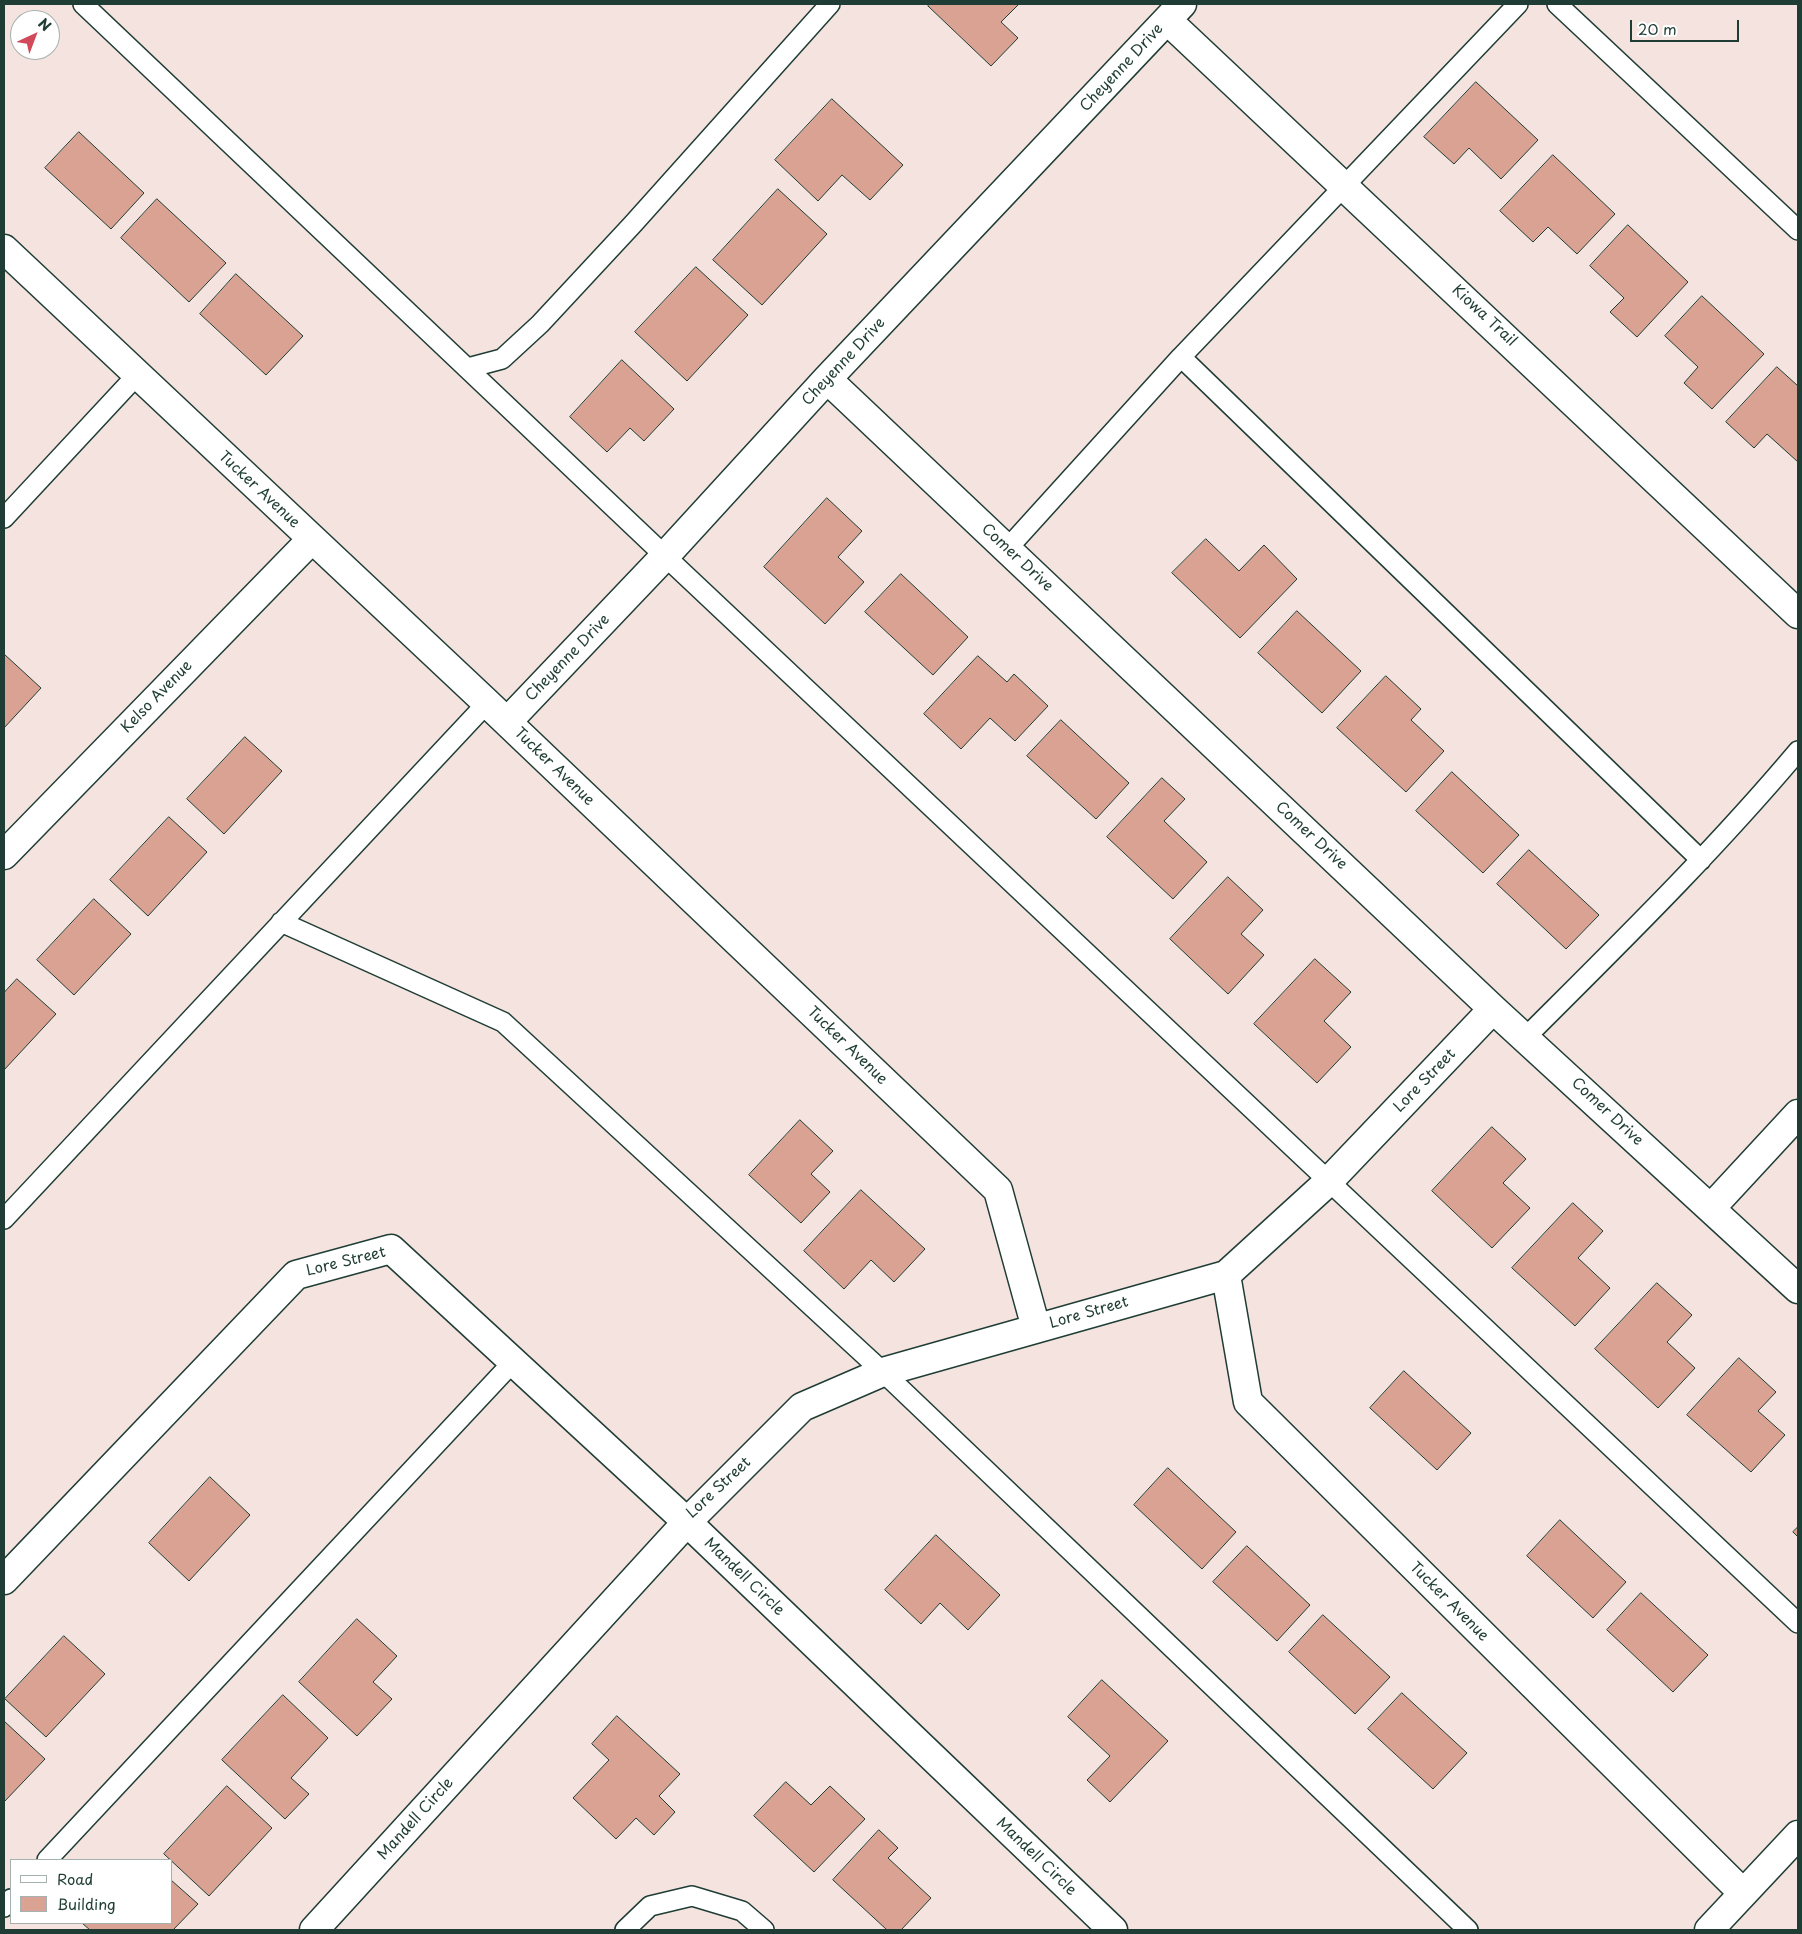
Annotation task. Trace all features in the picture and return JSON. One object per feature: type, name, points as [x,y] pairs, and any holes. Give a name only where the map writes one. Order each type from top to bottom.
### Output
[{"type":"street","name":"Kiowa Trail","points":[[1175,12],[1345,185],[1798,614]]},
{"type":"street","name":"Cheyenne Drive","points":[[507,722],[1175,12]]},
{"type":"street","name":"Tucker Avenue","points":[[4,249],[311,540],[487,703],[998,1190],[1036,1328]]},
{"type":"street","name":"Comer Drive","points":[[828,379],[1493,1009],[1526,1037],[1798,1289]]},
{"type":"street","name":"Kelso Avenue","points":[[4,855],[311,540]]},
{"type":"street","name":"Lore Street","points":[[4,1580],[296,1275],[390,1249],[687,1522],[802,1407],[883,1372],[1226,1275],[1328,1182],[1493,1009]]},
{"type":"street","points":[[1710,1208],[1798,1114]]},
{"type":"street","name":"Tucker Avenue","points":[[1226,1275],[1248,1402],[1743,1892]]},
{"type":"street","name":"Mandell Circle","points":[[314,1930],[687,1522],[1113,1930]]},
{"type":"street","points":[[1709,1930],[1798,1835]]},
{"type":"lane","points":[[84,4],[665,556],[1798,1623]]},
{"type":"lane","points":[[468,368],[502,359],[540,324],[633,224],[830,4]]},
{"type":"lane","points":[[1007,549],[1180,357],[1518,4]]},
{"type":"lane","points":[[1557,4],[1798,230]]},
{"type":"lane","points":[[1180,357],[1701,860]]},
{"type":"lane","points":[[4,518],[137,375]]},
{"type":"lane","points":[[4,1219],[487,703]]},
{"type":"lane","points":[[1526,1037],[1701,860],[1798,751]]},
{"type":"lane","points":[[281,922],[502,1022],[883,1372],[1468,1930]]},
{"type":"lane","points":[[48,1859],[513,1362]]},
{"type":"lane","points":[[625,1930],[650,1906],[692,1896],[742,1911],[764,1930]]},
{"type":"building","points":[[930,4],[1019,4],[1001,22],[1018,38],[991,66],[928,6]]},
{"type":"building","points":[[1476,82],[1538,140],[1501,179],[1469,148],[1454,164],[1424,137]]},
{"type":"building","points":[[832,99],[903,165],[870,200],[842,175],[818,201],[775,160]]},
{"type":"building","points":[[79,132],[144,193],[111,229],[45,168]]},
{"type":"building","points":[[1553,155],[1615,214],[1577,254],[1548,227],[1533,242],[1500,211]]},
{"type":"building","points":[[778,189],[827,234],[762,305],[713,260]]},
{"type":"building","points":[[157,199],[226,263],[189,302],[121,238]]},
{"type":"building","points":[[1628,225],[1688,282],[1637,337],[1610,312],[1624,298],[1590,266]]},
{"type":"building","points":[[696,267],[748,315],[687,381],[635,332]]},
{"type":"building","points":[[236,274],[303,336],[266,375],[200,314]]},
{"type":"building","points":[[1702,296],[1764,354],[1712,409],[1684,383],[1698,367],[1665,336]]},
{"type":"building","points":[[622,360],[674,409],[644,441],[630,428],[607,452],[570,417]]},
{"type":"building","points":[[1777,367],[1798,386],[1798,462],[1767,434],[1754,448],[1726,422]]},
{"type":"building","points":[[827,498],[862,531],[838,557],[864,582],[825,624],[764,567]]},
{"type":"building","points":[[1206,539],[1239,571],[1264,545],[1297,579],[1240,638],[1172,573]]},
{"type":"building","points":[[901,574],[968,637],[933,675],[865,612]]},
{"type":"building","points":[[1297,611],[1361,671],[1322,713],[1258,653]]},
{"type":"building","points":[[4,654],[41,688],[4,728]]},
{"type":"building","points":[[978,656],[1007,682],[1014,674],[1048,706],[1015,741],[990,718],[961,749],[924,714]]},
{"type":"building","points":[[1386,676],[1421,709],[1411,720],[1444,751],[1406,792],[1337,728]]},
{"type":"building","points":[[1061,720],[1129,783],[1096,819],[1027,756]]},
{"type":"building","points":[[245,737],[282,771],[224,834],[187,799]]},
{"type":"building","points":[[1452,772],[1519,835],[1483,873],[1416,811]]},
{"type":"building","points":[[1162,778],[1185,799],[1164,821],[1207,862],[1173,899],[1107,837]]},
{"type":"building","points":[[169,817],[207,852],[148,916],[110,880]]},
{"type":"building","points":[[1529,850],[1599,915],[1566,949],[1497,884]]},
{"type":"building","points":[[1228,877],[1263,910],[1241,934],[1264,955],[1228,994],[1170,939]]},
{"type":"building","points":[[94,899],[131,934],[74,995],[37,960]]},
{"type":"building","points":[[1315,959],[1351,992],[1324,1021],[1351,1047],[1317,1083],[1254,1024]]},
{"type":"building","points":[[17,979],[56,1014],[4,1070],[4,993]]},
{"type":"building","points":[[800,1120],[833,1151],[811,1174],[830,1192],[801,1223],[749,1175]]},
{"type":"building","points":[[1492,1127],[1526,1159],[1503,1183],[1530,1208],[1492,1248],[1432,1191]]},
{"type":"building","points":[[861,1190],[925,1249],[894,1282],[871,1260],[844,1289],[804,1251]]},
{"type":"building","points":[[1573,1203],[1603,1231],[1578,1258],[1610,1288],[1575,1326],[1512,1268]]},
{"type":"building","points":[[1657,1283],[1692,1315],[1667,1342],[1695,1368],[1658,1408],[1595,1349]]},
{"type":"building","points":[[1739,1358],[1776,1392],[1758,1411],[1785,1435],[1751,1472],[1687,1415]]},
{"type":"building","points":[[1404,1371],[1471,1433],[1437,1470],[1370,1408]]},
{"type":"building","points":[[1168,1468],[1236,1532],[1202,1569],[1134,1505]]},
{"type":"building","points":[[210,1477],[250,1515],[189,1581],[149,1543]]},
{"type":"building","points":[[1560,1520],[1626,1582],[1593,1618],[1527,1556]]},
{"type":"building","points":[[1798,1527],[1798,1537],[1793,1532]]},
{"type":"building","points":[[936,1535],[1000,1595],[968,1630],[940,1603],[921,1624],[885,1590]]},
{"type":"building","points":[[1247,1546],[1310,1605],[1277,1641],[1213,1582]]},
{"type":"building","points":[[1641,1593],[1708,1655],[1673,1692],[1607,1630]]},
{"type":"building","points":[[1323,1615],[1390,1677],[1355,1714],[1289,1652]]},
{"type":"building","points":[[357,1619],[397,1656],[373,1682],[392,1699],[357,1736],[299,1682]]},
{"type":"building","points":[[64,1636],[105,1674],[46,1737],[5,1699]]},
{"type":"building","points":[[1102,1680],[1168,1741],[1110,1802],[1087,1780],[1110,1756],[1068,1717]]},
{"type":"building","points":[[1402,1693],[1467,1753],[1433,1789],[1368,1729]]},
{"type":"building","points":[[283,1695],[328,1738],[291,1778],[309,1794],[285,1819],[222,1760]]},
{"type":"building","points":[[617,1716],[680,1774],[659,1796],[675,1812],[654,1835],[636,1818],[616,1839],[573,1798],[609,1760],[592,1744]]},
{"type":"building","points":[[4,1721],[45,1759],[4,1802]]},
{"type":"building","points":[[786,1782],[811,1805],[830,1786],[865,1819],[814,1872],[754,1816]]},
{"type":"building","points":[[227,1786],[272,1828],[209,1896],[172,1861],[172,1859],[164,1854]]},
{"type":"building","points":[[879,1830],[898,1848],[888,1858],[931,1898],[901,1930],[887,1930],[833,1880]]},
{"type":"building","points":[[172,1881],[198,1904],[173,1930],[90,1930],[83,1924],[172,1924]]}]
